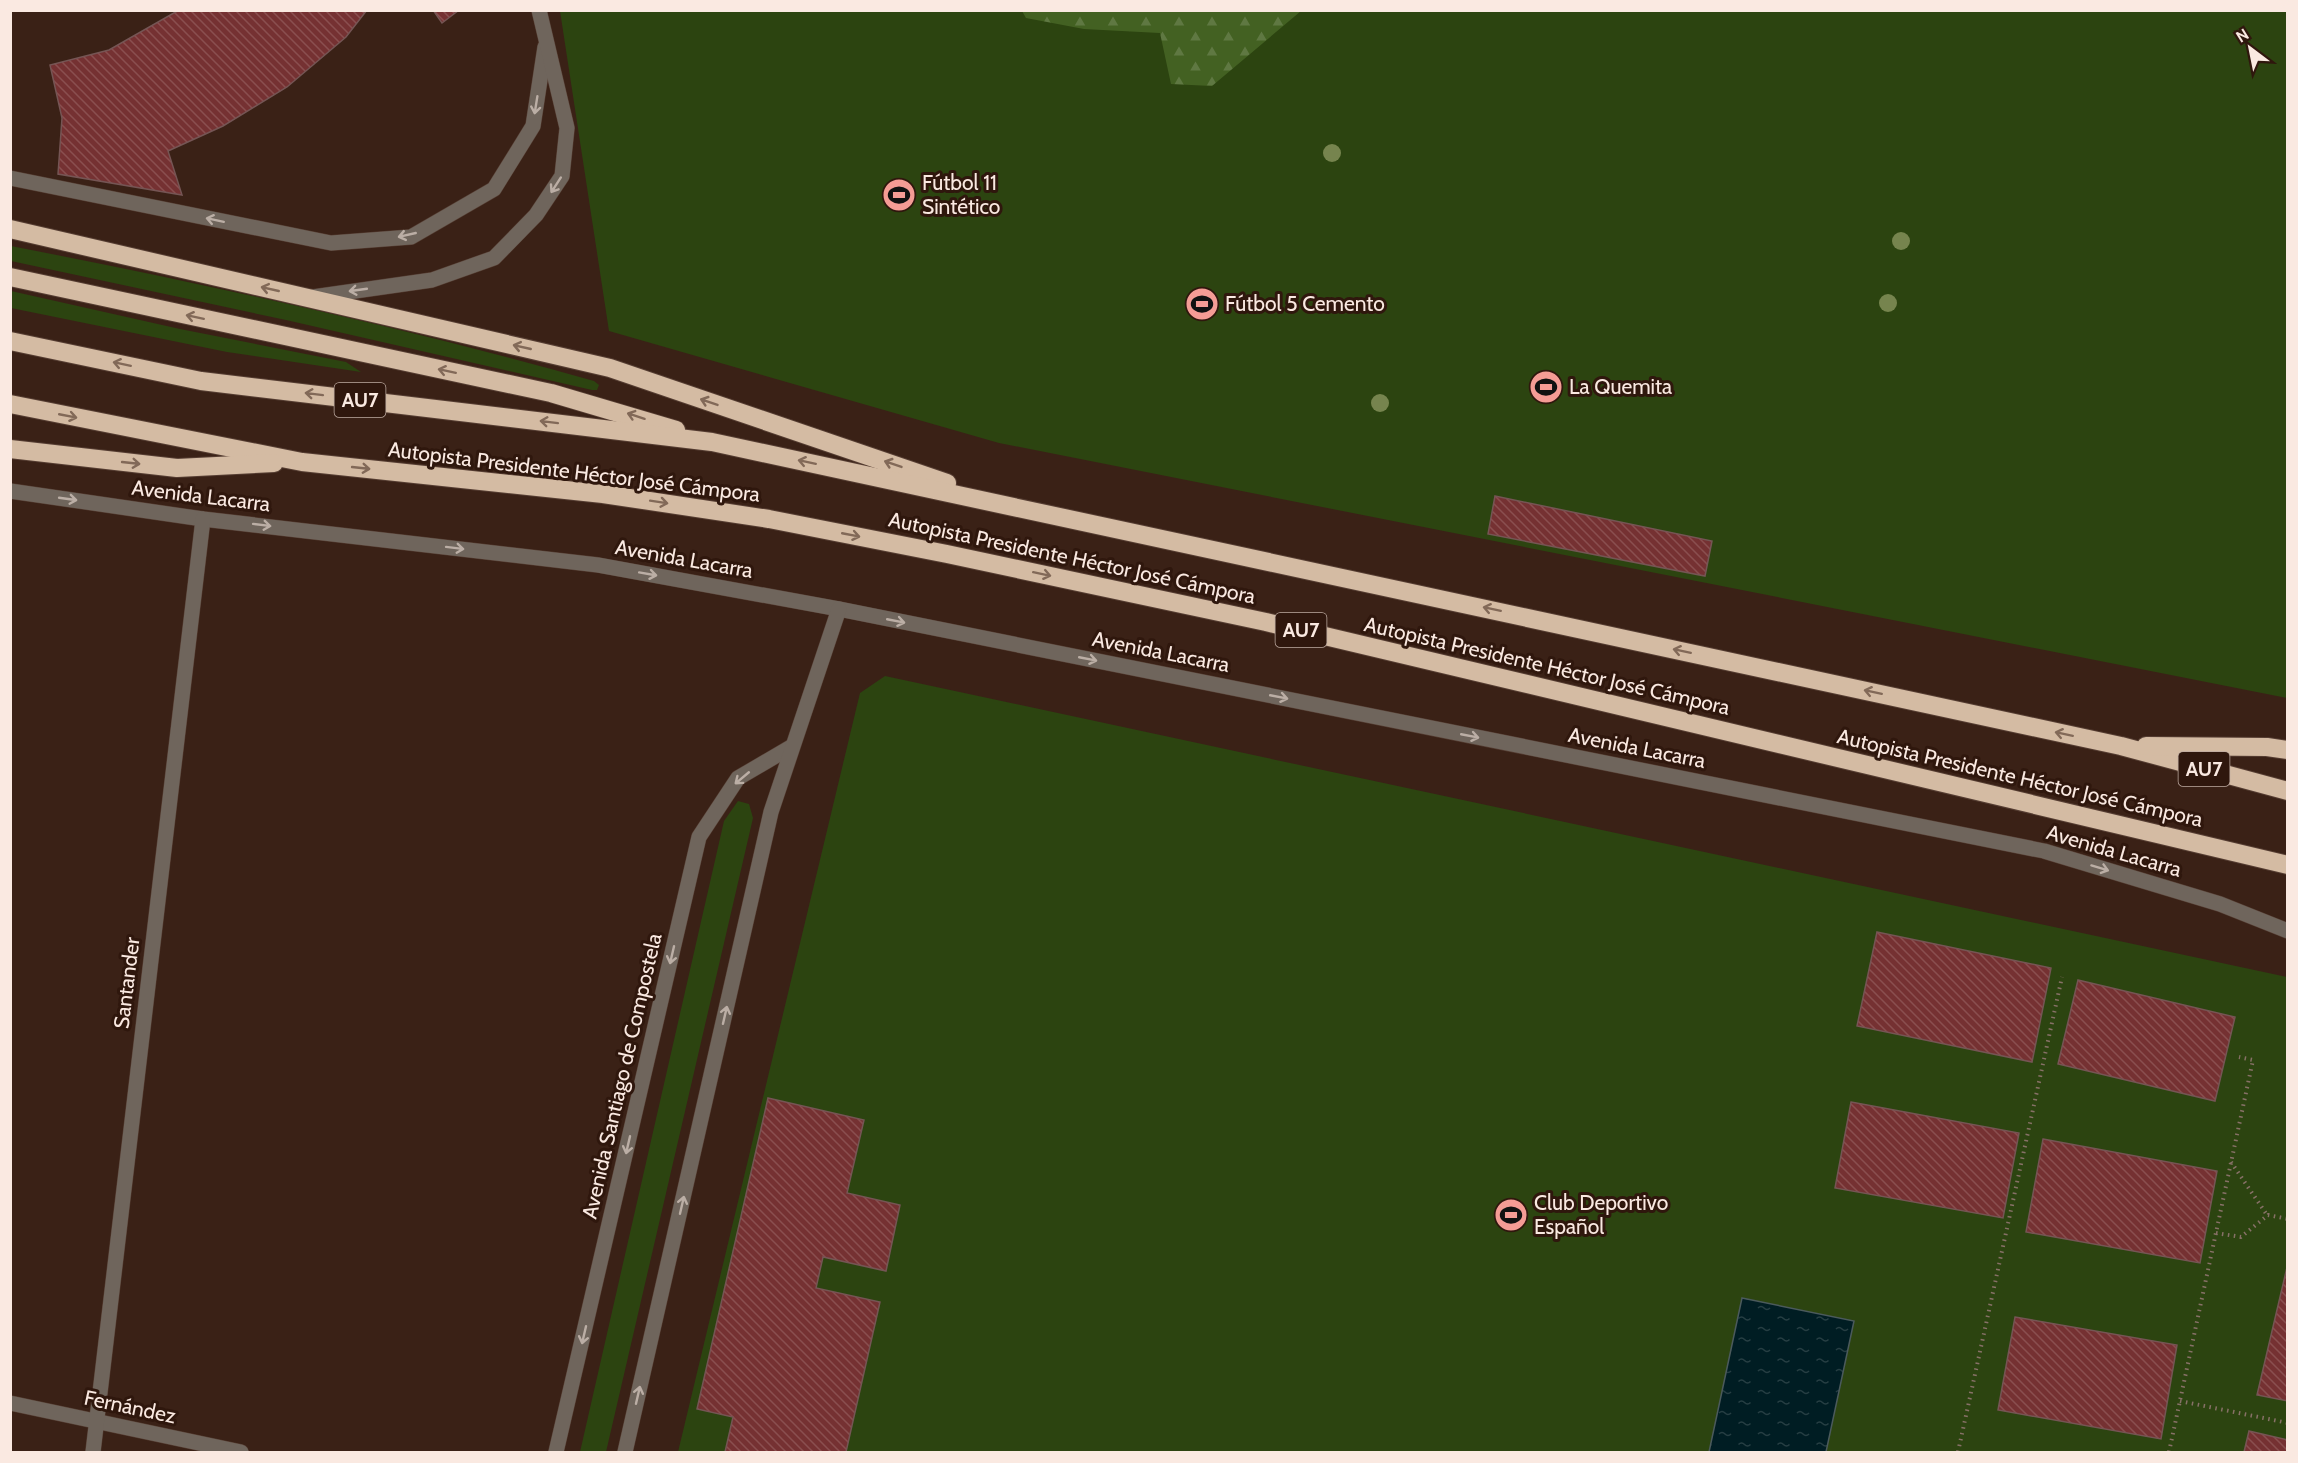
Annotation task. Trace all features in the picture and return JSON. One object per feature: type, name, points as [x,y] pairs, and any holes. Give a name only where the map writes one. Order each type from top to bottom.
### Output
[{"type":"highway","points":[[10,229],[610,368],[1028,510]]},
{"type":"highway","points":[[10,277],[551,393],[627,413],[712,442]]},
{"type":"highway","name":"Autopista Presidente Héctor José Cámpora","points":[[10,341],[201,381],[712,442],[2121,746],[2288,791]]},
{"type":"highway","name":"Autopista Presidente Héctor José Cámpora","points":[[10,404],[302,462],[603,494],[769,519],[947,554],[1266,622],[2288,865]]},
{"type":"highway","points":[[10,450],[177,468],[302,462]]},
{"type":"highway","points":[[2121,746],[2266,747],[2288,750]]},
{"type":"street","points":[[307,297],[442,277],[494,258],[536,215],[562,176],[567,128],[545,47],[539,10]]},
{"type":"street","points":[[10,178],[331,243],[411,237],[494,189],[533,126],[545,47]]},
{"type":"street","name":"Avenida Lacarra","points":[[10,491],[203,519],[598,565],[839,609],[2044,851],[2220,904],[2288,931]]},
{"type":"street","name":"Santander","points":[[93,1452],[203,519]]},
{"type":"street","points":[[626,1452],[771,812],[839,609]]},
{"type":"street","name":"Avenida Santiago de Compostela","points":[[556,1452],[699,837],[738,778],[791,747]]},
{"type":"street","name":"Fernández","points":[[10,1403],[241,1452]]},
{"type":"path","points":[[1958,1452],[2062,977]]},
{"type":"path","points":[[2169,1452],[2253,1060],[2239,1057]]},
{"type":"path","points":[[2232,1162],[2267,1215],[2288,1219]]},
{"type":"path","points":[[2216,1233],[2241,1237],[2267,1215]]},
{"type":"path","points":[[2180,1401],[2288,1423]]},
{"type":"green space","name":"La Quemita","points":[[560,11],[2287,11],[2287,698],[999,443],[609,331]]},
{"type":"green space","points":[[1022,11],[1301,11],[1212,86],[1171,84],[1160,33],[1084,29],[1026,18]]},
{"type":"green space","points":[[11,246],[231,291],[449,342],[594,381],[599,385],[597,390],[592,390],[286,320],[11,261]]},
{"type":"green space","points":[[11,291],[180,329],[346,362],[361,372],[227,352],[11,308]]},
{"type":"green space","name":"Club Deportivo Español","points":[[885,676],[2287,977],[2287,1452],[678,1452],[860,693]]},
{"type":"green space","points":[[738,801],[749,804],[753,818],[606,1452],[580,1452],[724,821]]},
{"type":"water","points":[[1742,1298],[1854,1321],[1826,1452],[1709,1452]]},
{"type":"building","points":[[179,10],[367,10],[346,37],[287,87],[223,126],[168,151],[182,195],[58,174],[62,118],[50,65],[109,50]]},
{"type":"building","points":[[433,10],[459,10],[442,23]]},
{"type":"building","points":[[1495,496],[1712,541],[1705,576],[1488,534]]},
{"type":"building","points":[[1877,932],[2051,968],[2032,1062],[1857,1026]]},
{"type":"building","points":[[2078,980],[2235,1017],[2215,1101],[2058,1064]]},
{"type":"building","points":[[768,1098],[864,1120],[847,1193],[900,1205],[886,1271],[823,1257],[816,1288],[880,1302],[846,1452],[725,1452],[733,1417],[697,1409]]},
{"type":"building","points":[[1851,1102],[2019,1133],[2003,1218],[1835,1188]]},
{"type":"building","points":[[2043,1139],[2217,1171],[2200,1263],[2026,1232]]},
{"type":"building","points":[[2288,1263],[2288,1401],[2257,1395]]},
{"type":"building","points":[[2015,1317],[2177,1345],[2161,1439],[1998,1410]]},
{"type":"building","points":[[2249,1431],[2288,1440],[2288,1452],[2244,1452]]},
{"type":"place","name":"Fútbol 11 Sintético","points":[[899,195]]},
{"type":"place","name":"Fútbol 5 Cemento","points":[[1202,304]]},
{"type":"place","name":"La Quemita","points":[[1546,387]]},
{"type":"place","name":"Club Deportivo Español","points":[[1511,1215]]}]
